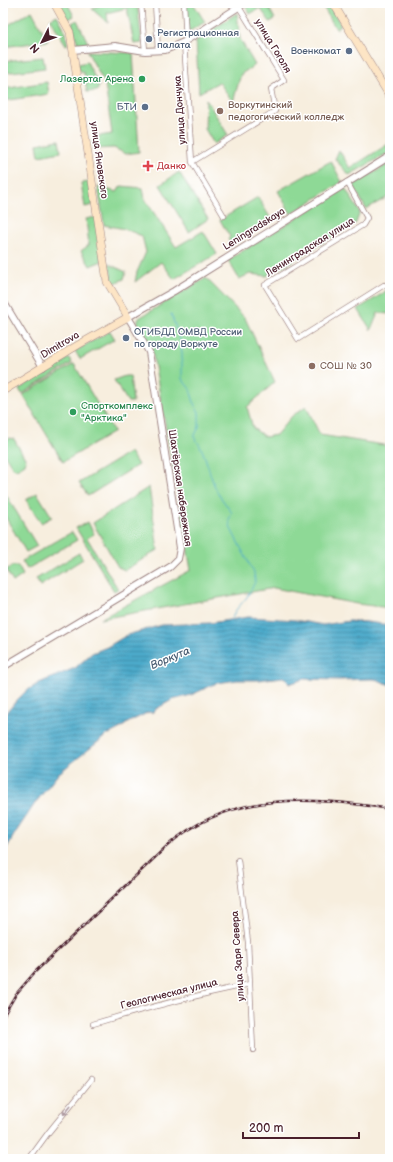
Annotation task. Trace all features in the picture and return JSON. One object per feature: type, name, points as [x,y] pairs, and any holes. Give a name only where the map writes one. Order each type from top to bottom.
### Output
[{"type":"main road","name":"улица Яновского","points":[[54,3],[70,32],[107,282],[128,318]]},
{"type":"main road","points":[[332,3],[390,97]]},
{"type":"main road","name":"Dimitrova","points":[[3,391],[78,345],[128,318]]},
{"type":"street","points":[[142,3],[145,51]]},
{"type":"street","points":[[155,3],[158,50]]},
{"type":"street","name":"улица Дончука","points":[[184,3],[192,162],[224,216]]},
{"type":"street","points":[[73,50],[115,46],[145,51],[165,50],[185,41],[245,3]]},
{"type":"street","name":"улица Гоголя","points":[[192,162],[275,111],[271,88],[284,80],[239,7]]},
{"type":"street","name":"Leningradskaya","points":[[128,318],[174,291],[390,156]]},
{"type":"street","name":"Ленинградская улица","points":[[347,182],[367,218],[363,225],[265,285],[298,339],[384,285]]},
{"type":"street","points":[[3,301],[43,367]]},
{"type":"street","name":"Шахтёрская набережная","points":[[3,667],[170,568],[178,559],[180,548],[149,352],[128,318]]},
{"type":"street","name":"улица Заря Севера","points":[[238,860],[248,942],[253,1050]]},
{"type":"street","name":"Геологическая улица","points":[[93,1024],[191,996],[250,984]]},
{"type":"street","points":[[29,1159],[91,1080]]},
{"type":"green space","points":[[57,3],[67,3],[74,16],[67,20]]},
{"type":"green space","points":[[102,3],[137,3],[142,43],[134,44],[127,8],[107,13],[108,23],[92,9]]},
{"type":"green space","points":[[185,3],[193,3],[205,22],[188,32]]},
{"type":"green space","points":[[252,3],[266,3],[275,19],[270,22],[260,8],[250,14],[246,7]]},
{"type":"green space","points":[[321,3],[328,3],[341,25],[336,29]]},
{"type":"green space","points":[[32,11],[48,41],[3,47],[3,28]]},
{"type":"green space","points":[[237,13],[240,39],[255,65],[241,74],[233,102],[219,82],[199,93],[196,41]]},
{"type":"green space","points":[[57,15],[63,26],[68,44],[66,45],[50,19]]},
{"type":"green space","points":[[77,20],[88,43],[78,45],[72,23]]},
{"type":"green space","points":[[87,51],[133,53],[139,152],[126,154],[114,148],[94,149],[93,137],[112,134],[105,84]]},
{"type":"green space","points":[[43,57],[45,68],[3,73],[3,61]]},
{"type":"green space","points":[[87,62],[99,86],[97,91],[87,92],[84,73],[79,70],[78,64]]},
{"type":"green space","points":[[47,82],[49,94],[3,101],[3,89]]},
{"type":"green space","points":[[206,99],[228,135],[214,144],[205,129]]},
{"type":"green space","points":[[59,140],[61,152],[39,156],[37,144]]},
{"type":"green space","points":[[390,143],[390,152],[349,175],[335,159],[339,150],[350,168]]},
{"type":"green space","points":[[331,161],[342,182],[291,214],[278,191]]},
{"type":"green space","points":[[390,163],[390,196],[366,209],[353,185]]},
{"type":"green space","points":[[179,172],[208,219],[189,232],[160,185]]},
{"type":"green space","points":[[90,182],[93,205],[85,207],[81,183]]},
{"type":"green space","points":[[121,186],[143,188],[145,199],[176,247],[203,231],[217,254],[174,279],[161,262],[135,282],[137,272],[146,252],[142,236],[125,229],[104,225],[98,187],[117,192]]},
{"type":"green space","points":[[345,188],[360,212],[356,223],[267,276],[250,274],[239,279],[228,260]]},
{"type":"green space","points":[[258,197],[272,221],[232,245],[228,239],[230,237],[220,220]]},
{"type":"green space","points":[[96,217],[102,261],[90,266],[81,251],[89,245],[86,219]]},
{"type":"green space","points":[[109,264],[126,272],[124,279],[113,284]]},
{"type":"green space","points":[[206,278],[245,318],[275,382],[247,407],[253,428],[265,437],[276,435],[292,416],[306,406],[320,435],[390,446],[390,608],[357,604],[274,588],[100,619],[191,570],[152,350],[136,325],[139,318]]},
{"type":"green space","points":[[390,282],[390,314],[378,313],[371,330],[358,309],[385,292]]},
{"type":"green space","points":[[110,331],[115,339],[80,359],[75,351]]},
{"type":"green space","points":[[69,358],[72,363],[22,394],[19,389]]},
{"type":"green space","points":[[74,364],[114,432],[63,462],[23,395]]},
{"type":"green space","points":[[125,376],[130,376],[133,402],[128,402],[114,380]]},
{"type":"green space","points":[[10,438],[14,439],[26,460],[25,464],[17,469],[13,468],[3,452],[3,442]]},
{"type":"green space","points":[[130,452],[138,465],[88,496],[79,483]]},
{"type":"green space","points":[[149,487],[158,550],[125,570],[118,567],[93,523]]},
{"type":"green space","points":[[5,493],[37,546],[26,552],[3,513],[3,494]]},
{"type":"green space","points":[[37,493],[52,517],[41,523],[26,500]]},
{"type":"green space","points":[[88,522],[94,534],[87,538],[118,589],[114,591],[76,528]]},
{"type":"green space","points":[[72,532],[77,540],[27,569],[22,561]]},
{"type":"green space","points":[[79,553],[83,559],[40,586],[36,579]]},
{"type":"green space","points":[[12,566],[18,566],[23,575],[13,582],[6,570]]},
{"type":"water","name":"Воркута","points":[[248,617],[295,620],[323,625],[349,621],[390,625],[390,685],[373,679],[304,679],[289,684],[286,678],[283,677],[258,680],[237,680],[217,683],[191,695],[172,700],[152,713],[149,712],[107,735],[59,773],[36,802],[14,835],[3,855],[3,718],[25,692],[39,683],[75,668],[92,653],[107,647],[127,635],[162,625],[210,623]]},
{"type":"waterway","points":[[171,314],[180,340],[182,353],[182,379],[190,389],[195,406],[199,412],[199,427],[194,437],[205,458],[215,488],[232,513],[229,520],[231,529],[254,573],[255,582],[247,597],[236,610],[231,620]]},
{"type":"railway","points":[[3,1016],[16,994],[35,972],[167,846],[192,828],[218,815],[245,807],[273,802],[331,802],[390,809]]},
{"type":"place","name":"Регистрационная палата","points":[[149,39]]},
{"type":"place","name":"Военкомат","points":[[349,51]]},
{"type":"place","name":"Лазертаг Арена","points":[[142,79]]},
{"type":"place","name":"БТИ","points":[[145,107]]},
{"type":"place","name":"Воркутинский педогогический колледж","points":[[220,111]]},
{"type":"place","name":"Данко","points":[[148,166]]},
{"type":"place","name":"ОГИБДД ОМВД России по городу Воркуте","points":[[126,338]]},
{"type":"place","name":"СОШ № 30","points":[[312,366]]},
{"type":"place","name":"Спорткомплекс \"Арктика\"","points":[[73,412]]}]
